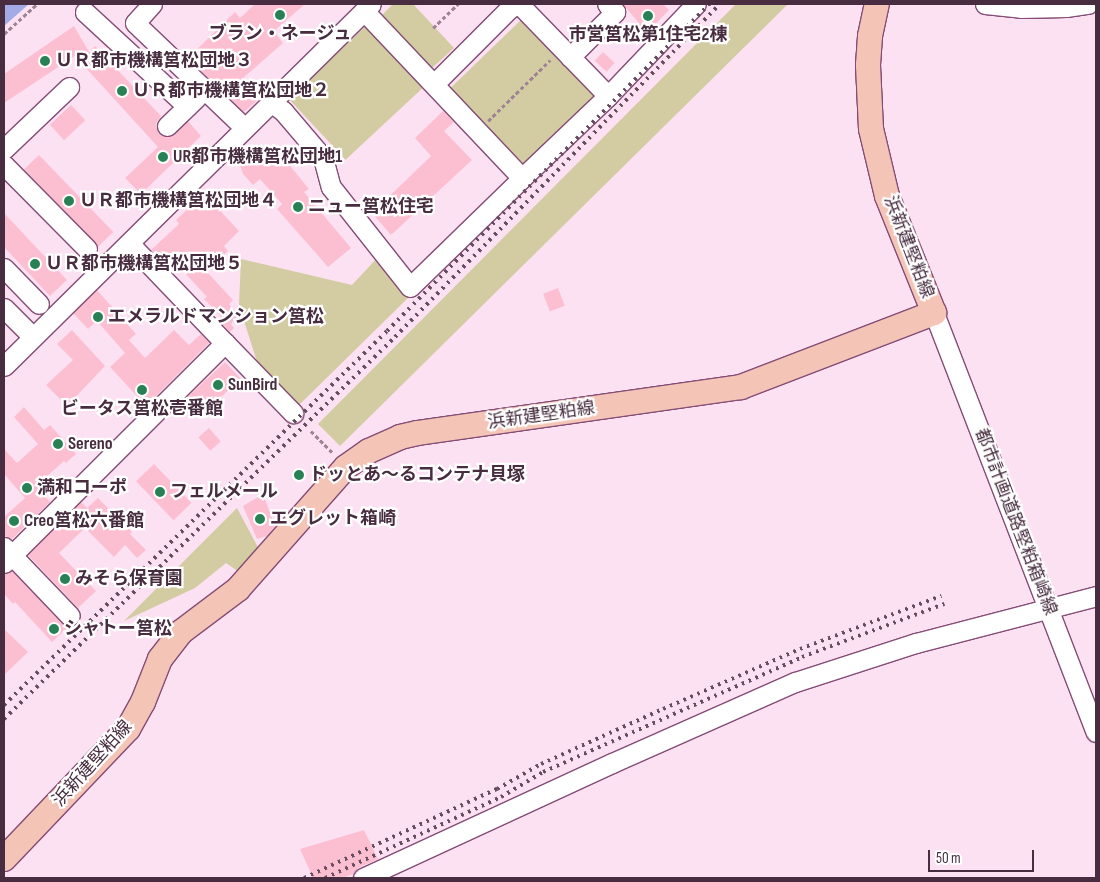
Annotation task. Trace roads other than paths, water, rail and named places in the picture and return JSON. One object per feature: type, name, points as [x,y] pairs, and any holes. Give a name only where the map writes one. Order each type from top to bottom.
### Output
[{"type":"main road","name":"浜新建堅粕線","points":[[4,859],[128,728],[143,702],[160,659],[169,646],[194,621],[238,589],[346,467],[384,443],[418,433],[741,387],[934,313],[887,196],[873,137],[868,65],[870,36],[877,4]]},
{"type":"street","points":[[114,38],[126,24],[135,23],[152,4]]},
{"type":"street","points":[[434,84],[510,8],[519,4],[608,96]]},
{"type":"street","points":[[566,53],[615,12],[607,4]]},
{"type":"street","points":[[272,103],[283,111],[323,158],[331,187],[410,287],[608,96],[696,4]]},
{"type":"street","points":[[985,4],[1021,8],[1066,7],[1088,4]]},
{"type":"street","points":[[4,366],[368,7],[434,84],[522,178]]},
{"type":"street","points":[[85,12],[187,106]]},
{"type":"street","points":[[135,23],[245,128]]},
{"type":"street","points":[[4,149],[69,87]]},
{"type":"street","points":[[167,126],[204,90]]},
{"type":"street","points":[[4,165],[87,249]]},
{"type":"street","points":[[129,243],[294,413]]},
{"type":"street","points":[[4,268],[39,304]]},
{"type":"street","points":[[4,308],[33,337]]},
{"type":"street","name":"都市計画道路堅粕箱崎線","points":[[934,313],[1096,732]]},
{"type":"street","points":[[70,616],[6,555],[226,343]]},
{"type":"street","points":[[363,878],[612,763],[795,682],[916,643],[1096,596]]},
{"type":"water","points":[[4,4],[29,4],[4,26]]},
{"type":"railway","points":[[4,705],[387,331],[710,4]]},
{"type":"railway","points":[[4,719],[395,337],[720,4]]},
{"type":"railway","points":[[304,878],[497,789],[541,764],[663,709],[800,649],[941,596]]},
{"type":"railway","points":[[325,878],[501,797],[543,772],[802,657],[944,604]]},
{"type":"place","name":"ブラン・ネージュ","points":[[280,15]]},
{"type":"place","name":"市営筥松第1住宅2棟","points":[[648,16]]},
{"type":"place","name":"ＵＲ都市機構筥松団地３","points":[[45,61]]},
{"type":"place","name":"ＵＲ都市機構筥松団地２","points":[[122,91]]},
{"type":"place","name":"UR都市機構筥松団地1","points":[[163,157]]},
{"type":"place","name":"ＵＲ都市機構筥松団地４","points":[[69,201]]},
{"type":"place","name":"ニュー筥松住宅","points":[[298,207]]},
{"type":"place","name":"ＵＲ都市機構筥松団地５","points":[[35,264]]},
{"type":"place","name":"エメラルドマンション筥松","points":[[98,317]]},
{"type":"place","name":"SunBird","points":[[218,385]]},
{"type":"place","name":"ビータス筥松壱番館","points":[[142,390]]},
{"type":"place","name":"Sereno","points":[[58,444]]},
{"type":"place","name":"ドッとあ～るコンテナ貝塚","points":[[299,475]]},
{"type":"place","name":"満和コーポ","points":[[27,488]]},
{"type":"place","name":"フェルメール","points":[[160,492]]},
{"type":"place","name":"エグレット箱崎","points":[[260,519]]},
{"type":"place","name":"Creo筥松六番館","points":[[14,521]]},
{"type":"place","name":"みそら保育園","points":[[65,579]]},
{"type":"place","name":"シャトー筥松","points":[[54,629]]}]
